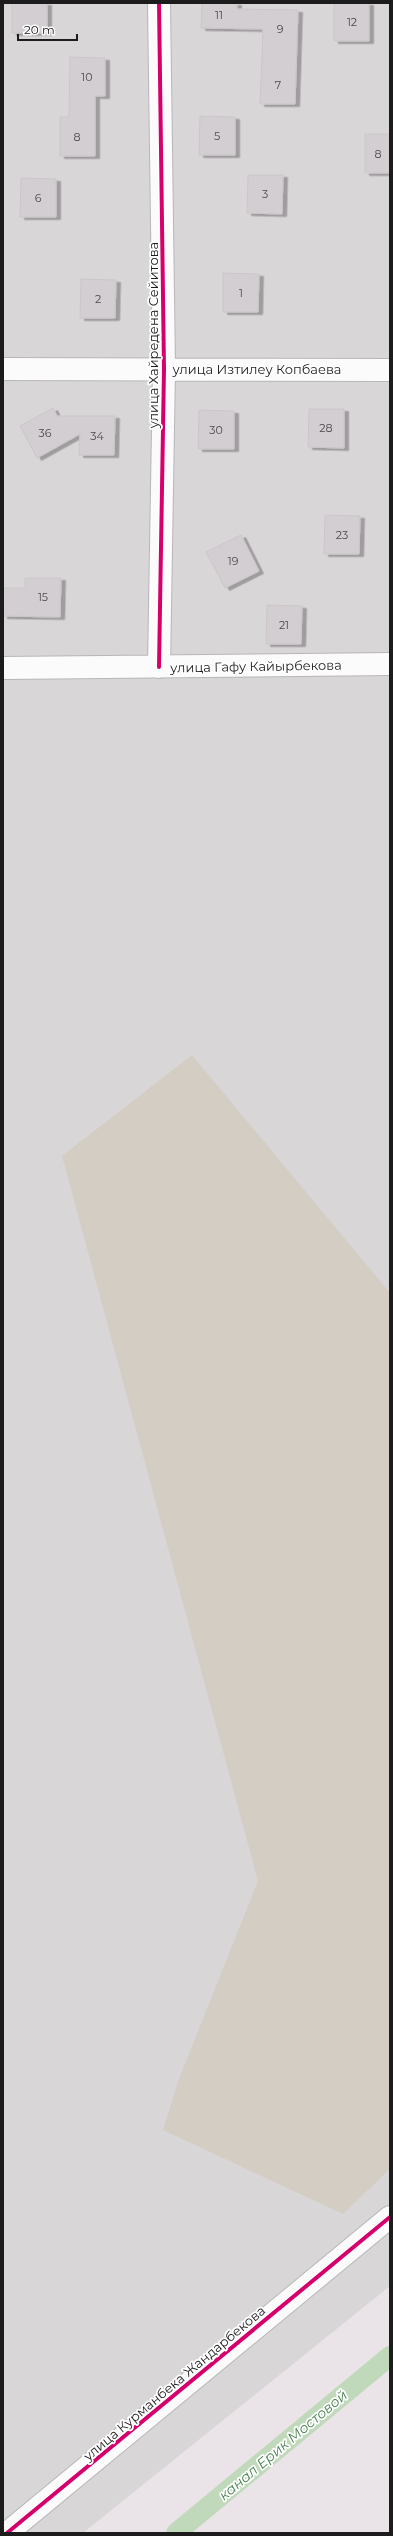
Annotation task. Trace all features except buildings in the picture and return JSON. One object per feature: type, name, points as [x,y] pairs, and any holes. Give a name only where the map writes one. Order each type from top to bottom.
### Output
[{"type":"street","name":"улица Хайредена Сейитова","points":[[159,3],[164,369],[159,667]]},
{"type":"street","name":"улица Изтилеу Копбаева","points":[[3,369],[390,370]]},
{"type":"street","name":"улица Гафу Кайырбекова","points":[[3,668],[390,664]]},
{"type":"street","name":"улица Курманбека Жандарбекова","points":[[7,2533],[390,2217]]},
{"type":"shaded area","points":[[3,3],[390,3],[390,2286],[83,2533],[3,2533]]},
{"type":"shaded area","points":[[192,1055],[390,1293],[390,2169],[343,2214],[163,2130],[179,2079],[258,1881],[62,1156]]},
{"type":"waterway","name":"канал Ерик Мостовой","points":[[176,2533],[390,2356]]},
{"type":"cycle path","points":[[159,3],[164,369],[159,667]]},
{"type":"cycle path","points":[[7,2533],[390,2217]]}]
